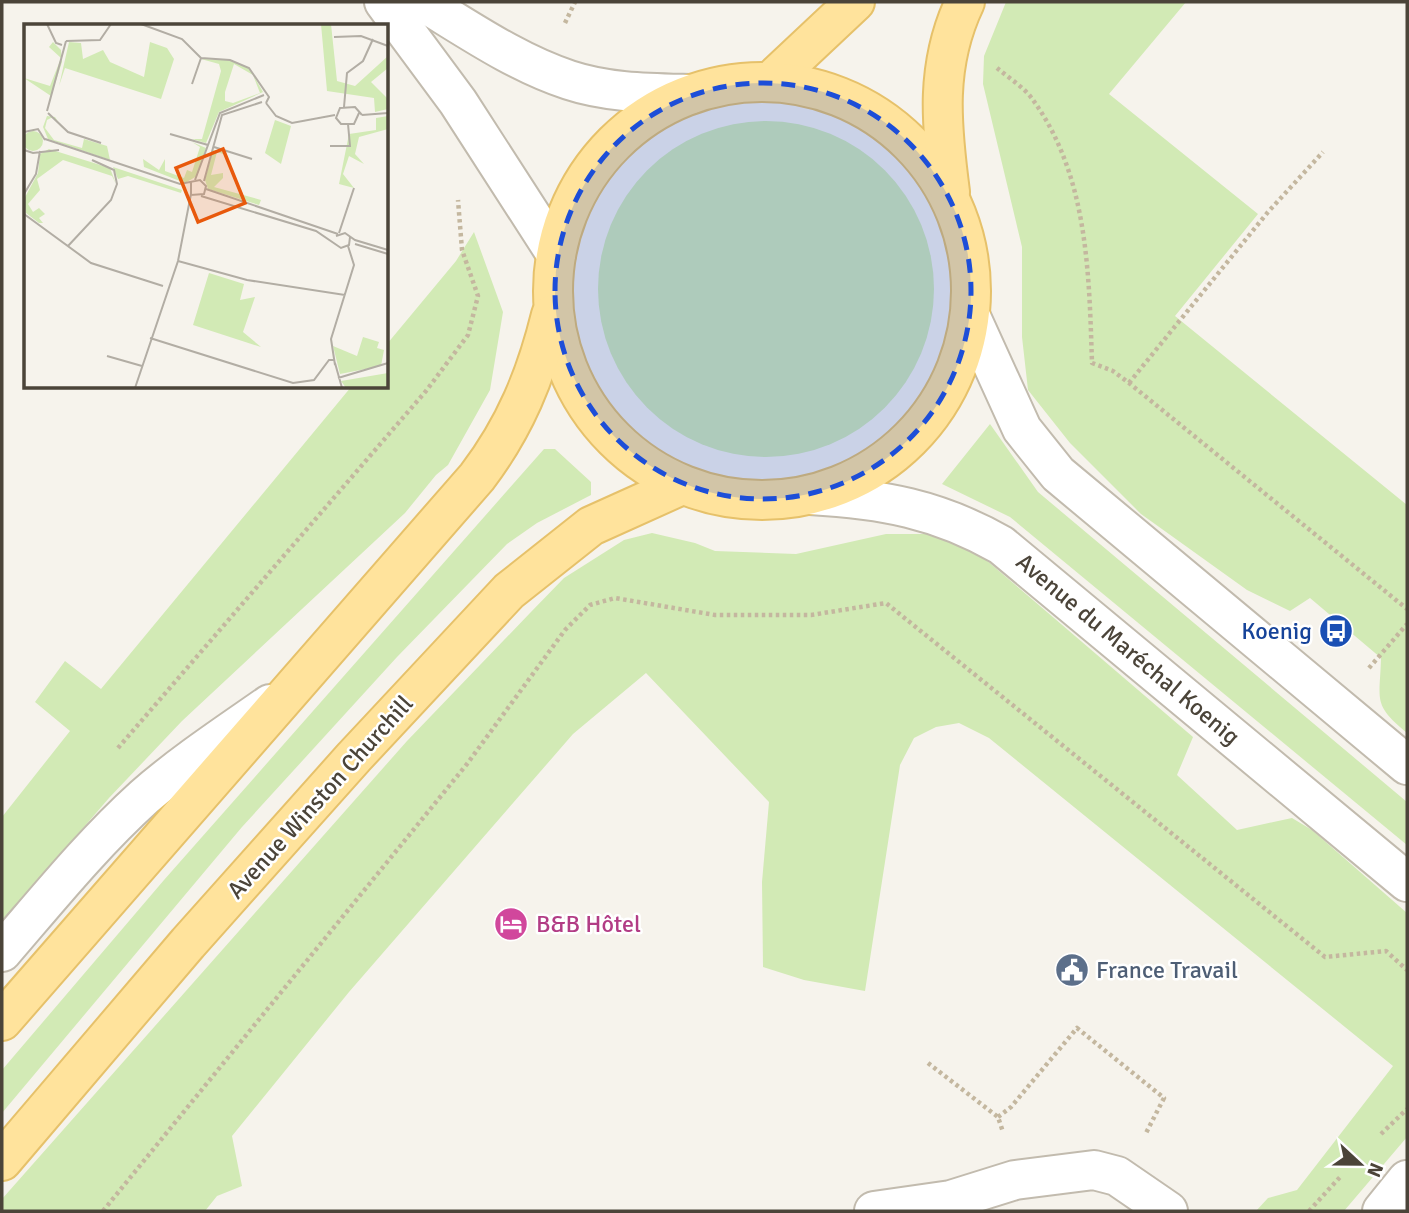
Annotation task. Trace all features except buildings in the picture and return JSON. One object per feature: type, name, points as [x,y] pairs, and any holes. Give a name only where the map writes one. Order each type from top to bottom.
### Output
[{"type":"main road","points":[[772,80],[855,2]]},
{"type":"main road","points":[[553,306],[566,363],[592,414],[632,456],[682,485],[746,500],[789,499],[810,495],[870,471],[888,459],[933,414],[953,376],[967,335],[970,314],[969,256],[951,201],[943,121],[945,55],[959,15]]},
{"type":"main road","points":[[2,1021],[499,449],[528,392],[553,306],[556,254],[573,202],[591,171],[628,131],[659,110],[691,94],[718,86],[772,80],[827,92],[872,113],[918,151],[951,201]]},
{"type":"main road","name":"Avenue Winston Churchill","points":[[2,1161],[196,933],[354,757],[509,591],[591,526],[682,485]]},
{"type":"street","points":[[384,2],[482,138],[556,254]]},
{"type":"street","points":[[422,2],[541,69],[571,80],[642,93],[691,94]]},
{"type":"street","points":[[970,314],[1022,429],[1058,474],[1407,765]]},
{"type":"street","name":"Avenue du Maréchal Koenig","points":[[810,495],[884,500],[913,507],[975,530],[1001,545],[1407,882]]},
{"type":"street","points":[[2,952],[89,853],[144,798],[181,767],[288,691]]},
{"type":"street","points":[[874,1211],[951,1200],[1015,1180],[1094,1170],[1118,1177],[1168,1211]]},
{"type":"street","points":[[1382,1211],[1407,1180]]},
{"type":"path","points":[[959,15],[1032,98],[1067,162],[1082,216],[1091,363],[1112,371],[1129,383],[1407,609]]},
{"type":"path","points":[[110,757],[426,391],[468,335],[478,296],[462,250],[461,209],[449,176],[482,138]]},
{"type":"path","points":[[1129,383],[1268,212],[1323,152]]},
{"type":"path","points":[[103,1211],[467,764],[565,630],[590,605],[615,598],[715,615],[811,615],[886,603],[1325,957],[1386,951],[1407,970]]},
{"type":"path","points":[[1363,676],[1407,624]]},
{"type":"path","points":[[998,1117],[1011,1107],[1077,1028],[1164,1098],[1143,1139],[1118,1177]]},
{"type":"path","points":[[928,1063],[998,1117],[1015,1180]]},
{"type":"highlighted area","points":[[772,80],[826,92],[858,104],[900,133],[951,201],[972,285],[967,335],[953,376],[933,413],[904,445],[832,489],[767,501],[724,497],[682,485],[648,467],[604,429],[566,363],[553,280],[573,202],[615,143],[675,102],[718,86]]},
{"type":"green space","points":[[1006,2],[1186,2],[1109,94],[1258,214],[1175,316],[1407,505],[1407,733],[1388,715],[1380,701],[1381,658],[1310,598],[1290,611],[1247,590],[1141,514],[1070,443],[1028,390],[1022,337],[1022,247],[983,84],[984,56]]},
{"type":"green space","points":[[749,121],[783,121],[815,128],[845,140],[873,159],[896,182],[922,225],[934,272],[931,322],[915,368],[896,396],[873,419],[845,438],[815,450],[783,457],[749,457],[717,450],[687,438],[659,419],[636,396],[617,368],[605,338],[598,306],[598,272],[605,240],[617,210],[636,182],[659,159],[687,140],[717,128]]},
{"type":"green space","points":[[474,232],[503,312],[490,390],[448,465],[436,475],[405,513],[182,721],[109,798],[2,922],[2,817],[70,731],[35,702],[65,661],[101,689],[350,388],[388,388],[388,343],[456,261]]},
{"type":"green space","points":[[990,424],[1038,492],[1407,802],[1407,845],[1010,517],[942,484]]},
{"type":"green space","points":[[544,449],[555,449],[591,482],[591,495],[537,523],[507,544],[397,657],[242,827],[2,1113],[2,1070],[164,880]]},
{"type":"green space","points":[[652,533],[695,543],[715,551],[796,554],[886,534],[930,534],[964,541],[1193,737],[1177,775],[1237,830],[1292,818],[1312,830],[1407,913],[1407,1137],[1344,1211],[1256,1211],[1268,1198],[1297,1190],[1393,1066],[989,738],[959,723],[936,727],[914,738],[900,765],[865,991],[804,980],[763,967],[762,882],[769,802],[646,673],[573,734],[349,992],[232,1136],[242,1186],[217,1196],[205,1211],[2,1211],[2,1199],[407,741],[564,578],[624,540]]},
{"type":"place","name":"Koenig","points":[[1336,631]]},
{"type":"place","name":"B&B Hôtel","points":[[511,924]]},
{"type":"place","name":"France Travail","points":[[1072,970]]}]
